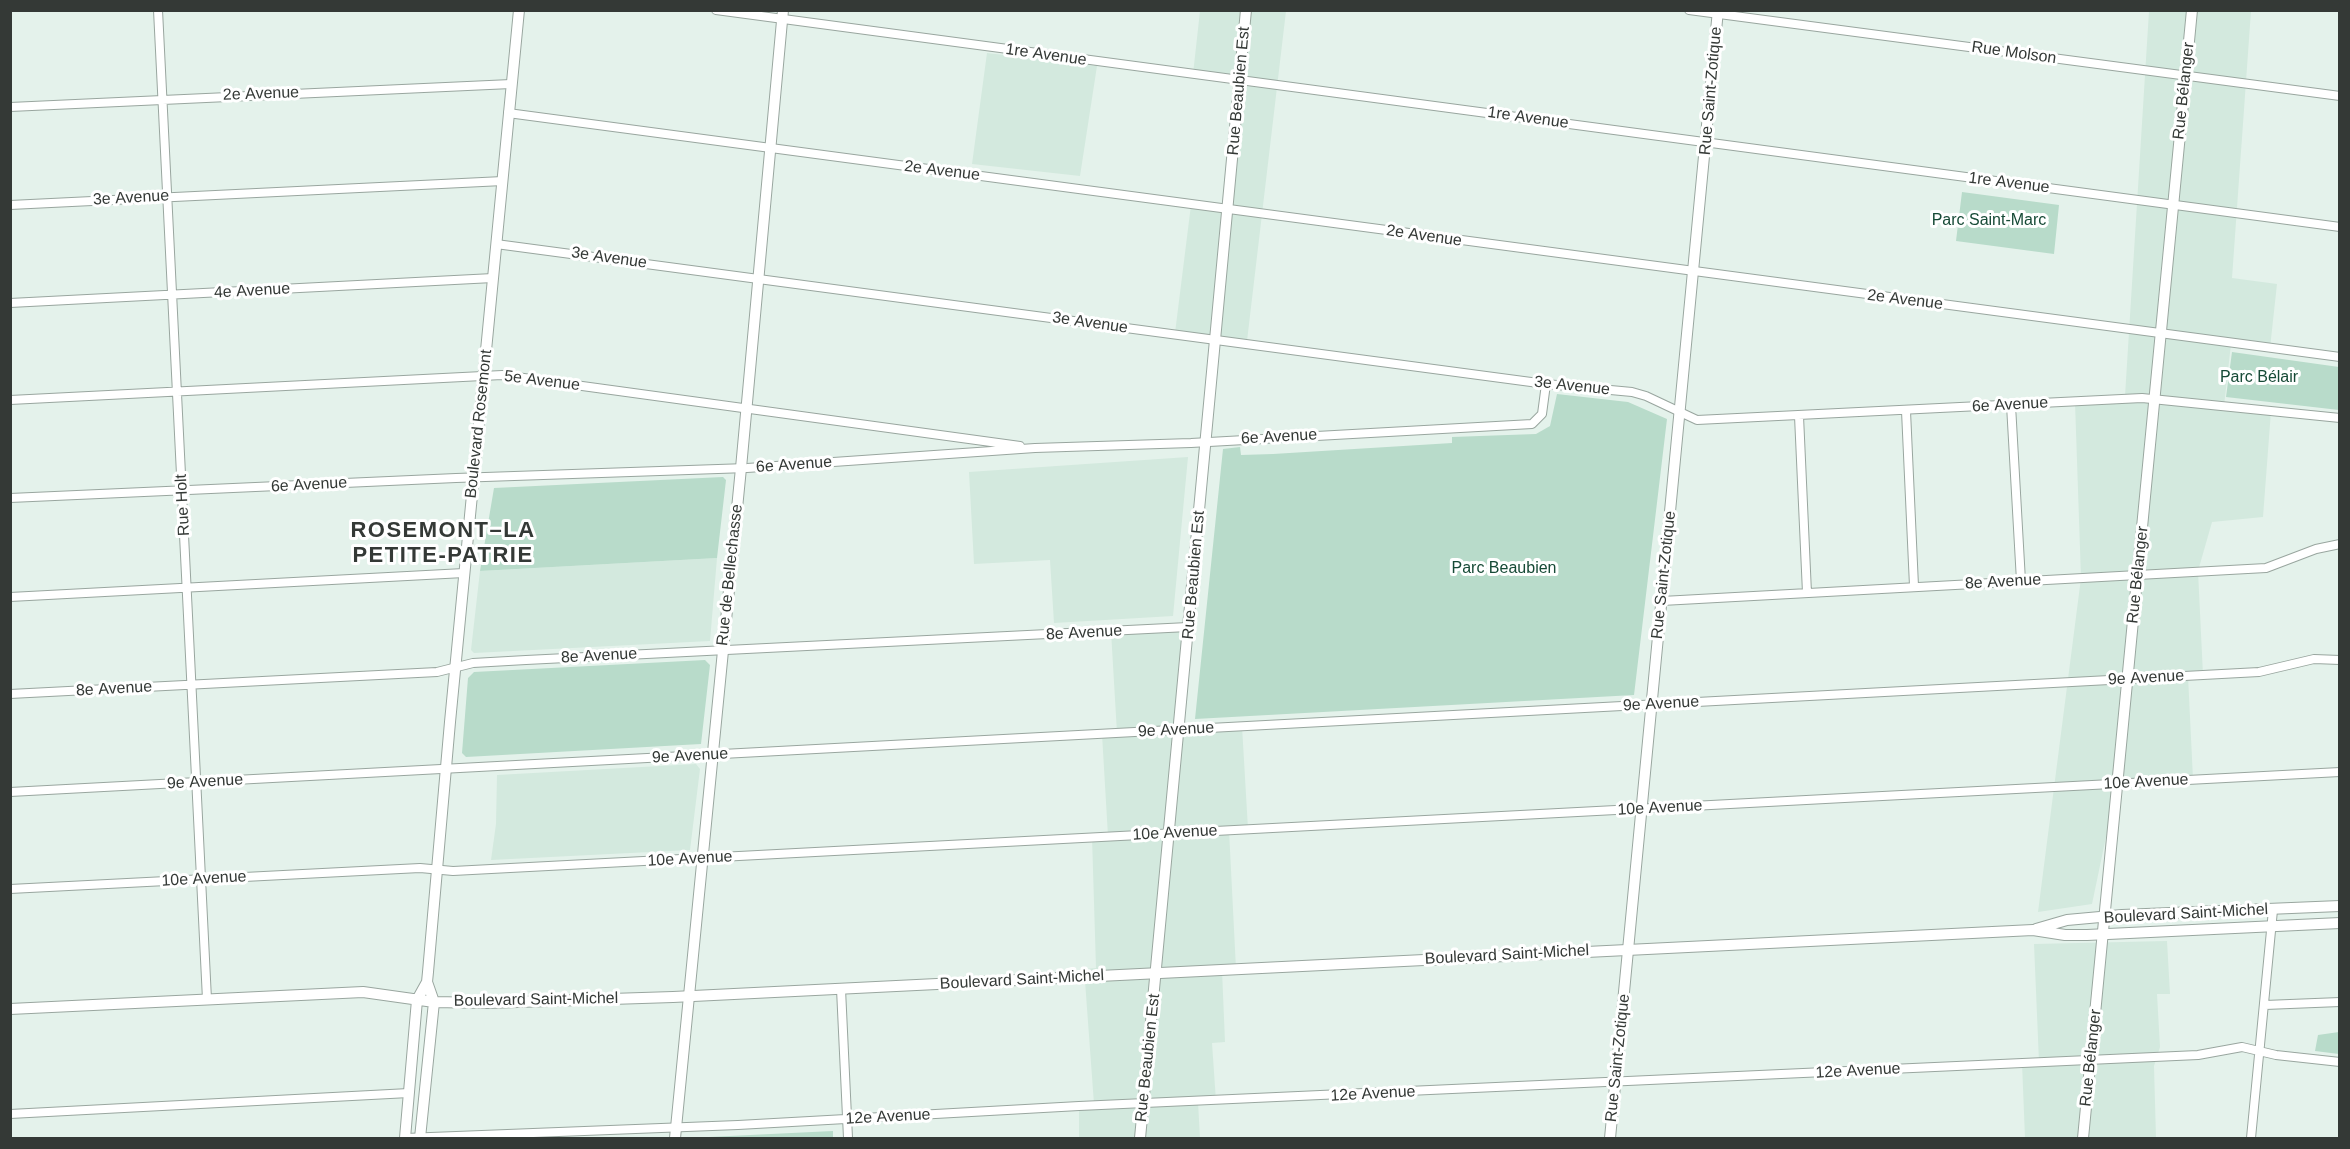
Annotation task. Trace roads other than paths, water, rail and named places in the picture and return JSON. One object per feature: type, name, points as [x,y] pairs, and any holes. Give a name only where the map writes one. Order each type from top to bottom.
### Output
[{"type":"street","name":"Rue Holt","points":[[158,10],[207,999]]},
{"type":"street","name":"Boulevard Rosemont","points":[[420,1138],[434,1002],[427,982],[436,869],[519,10]]},
{"type":"street","name":"1re Avenue","points":[[716,10],[782,15],[1240,81],[2340,227]]},
{"type":"street","name":"Rue Beaubien Est","points":[[1140,1138],[1246,10]]},
{"type":"street","name":"Rue Molson","points":[[1689,10],[2340,96]]},
{"type":"street","name":"Rue Bélanger","points":[[2083,1138],[2192,10]]},
{"type":"street","name":"Rue Saint-Zotique","points":[[1610,1138],[1718,13]]},
{"type":"street","name":"Rue de Bellechasse","points":[[675,1133],[747,408],[782,15]]},
{"type":"street","name":"2e Avenue","points":[[10,107],[162,98],[511,84]]},
{"type":"street","name":"2e Avenue","points":[[508,113],[1693,273],[2340,357]]},
{"type":"street","name":"3e Avenue","points":[[10,205],[503,181]]},
{"type":"street","name":"3e Avenue","points":[[496,244],[1546,384],[1632,392],[1646,396],[1681,413]]},
{"type":"street","name":"4e Avenue","points":[[10,303],[493,278]]},
{"type":"street","name":"5e Avenue","points":[[10,400],[501,375],[1035,448]]},
{"type":"street","name":"6e Avenue","points":[[10,498],[741,468],[1035,448],[1206,442],[1532,424],[1542,414],[1546,384]]},
{"type":"street","name":"6e Avenue","points":[[1681,413],[1697,420],[2155,399],[2340,418]]},
{"type":"street","points":[[2012,405],[2021,581]]},
{"type":"street","points":[[1906,411],[1914,586]]},
{"type":"street","points":[[1799,416],[1807,593]]},
{"type":"street","name":"8e Avenue","points":[[1662,601],[2266,568],[2316,549],[2340,544]]},
{"type":"street","points":[[10,597],[464,573]]},
{"type":"street","name":"8e Avenue","points":[[10,694],[437,672],[480,663],[1188,627]]},
{"type":"street","name":"9e Avenue","points":[[10,792],[2259,672],[2314,659],[2340,660]]},
{"type":"street","name":"10e Avenue","points":[[10,889],[420,868],[453,872],[1170,832],[2340,772]]},
{"type":"street","name":"Boulevard Saint-Michel","points":[[2033,930],[2067,920],[2340,906]]},
{"type":"street","points":[[2251,1138],[2273,910]]},
{"type":"street","name":"Boulevard Saint-Michel","points":[[10,1009],[363,992],[434,1002],[487,1003],[689,996],[2033,930],[2065,935],[2340,923]]},
{"type":"street","name":"Boulevard Rosemont","points":[[405,1138],[417,1000],[427,982]]},
{"type":"street","points":[[841,989],[848,1138]]},
{"type":"street","points":[[2265,1005],[2340,1002]]},
{"type":"street","name":"12e Avenue","points":[[405,1138],[675,1133],[847,1120],[1143,1104],[2199,1055],[2242,1047],[2340,1062]]},
{"type":"street","points":[[10,1114],[409,1093]]},
{"type":"district","name":"ROSEMONT–LA PETITE-PATRIE","points":[[443,544]]},
{"type":"park label","name":"Parc Saint-Marc","points":[[1989,221]]},
{"type":"park label","name":"Parc Bélair","points":[[2259,378]]},
{"type":"park label","name":"Parc Beaubien","points":[[1504,569]]}]
